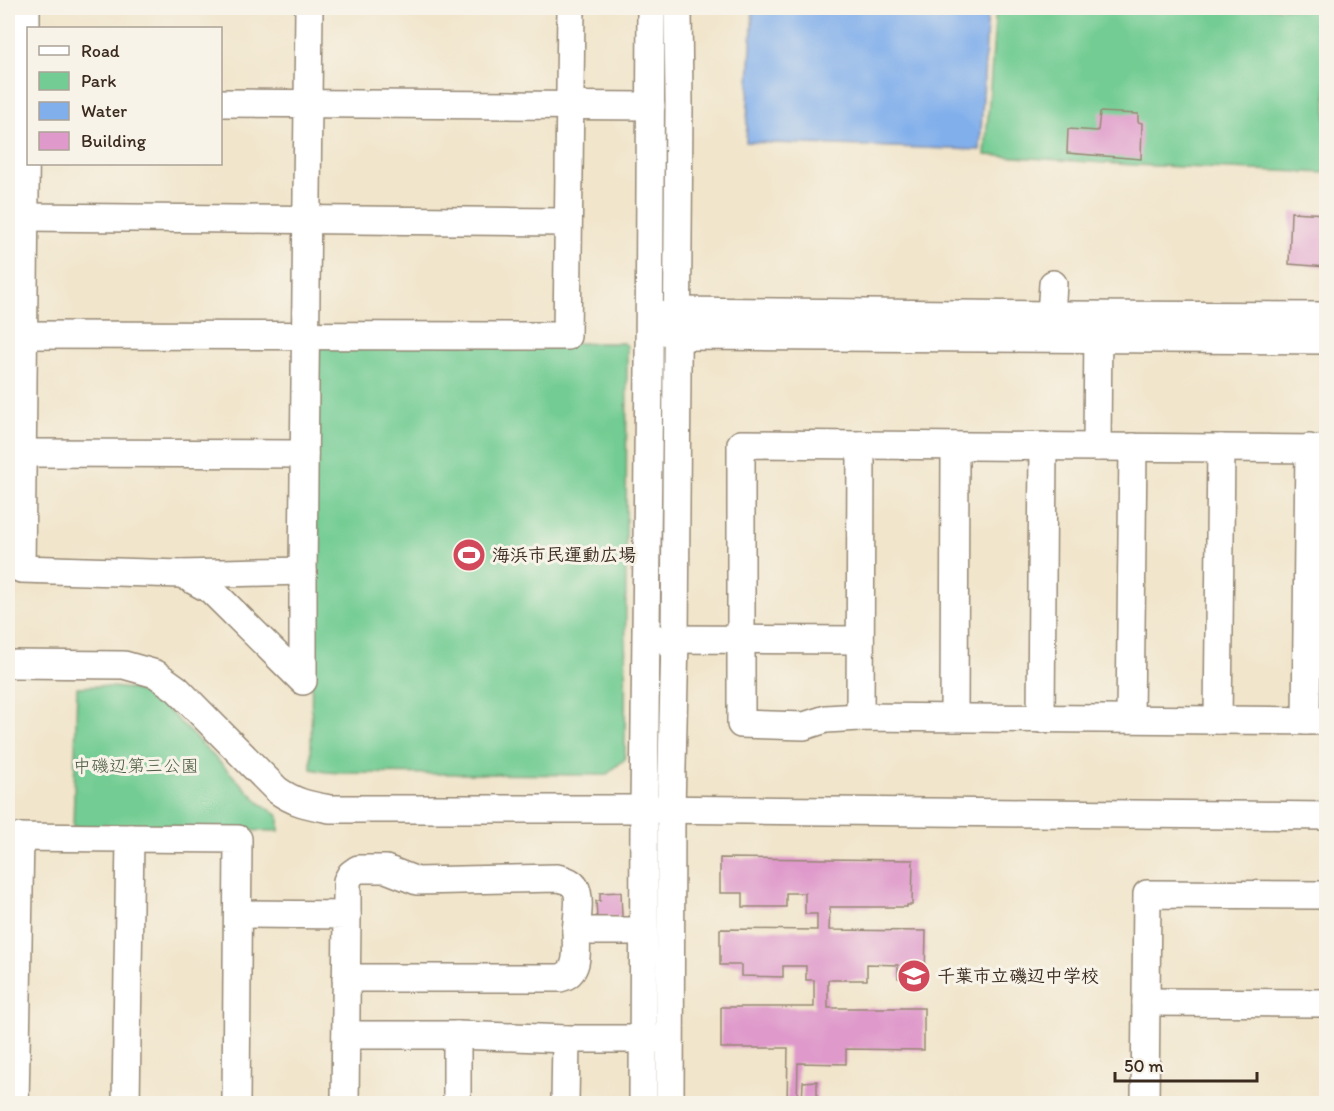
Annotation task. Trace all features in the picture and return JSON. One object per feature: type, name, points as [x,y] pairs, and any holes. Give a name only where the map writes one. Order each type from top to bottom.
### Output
[{"type":"street","points":[[26,8],[27,100],[24,217],[16,336],[23,453],[21,569],[181,574],[303,571]]},
{"type":"street","points":[[181,574],[212,590],[303,681],[309,8]]},
{"type":"street","points":[[16,336],[567,336],[571,8]]},
{"type":"street","points":[[643,1104],[651,8]]},
{"type":"street","points":[[670,1104],[678,8]]},
{"type":"street","points":[[222,104],[651,105]]},
{"type":"street","points":[[24,217],[568,222]]},
{"type":"street","points":[[1051,315],[1053,284]]},
{"type":"street","points":[[650,324],[1051,315],[1098,327],[1326,316]]},
{"type":"street","points":[[676,323],[1098,327],[1326,340]]},
{"type":"street","points":[[1097,447],[1098,327]]},
{"type":"street","points":[[741,444],[1097,447],[1318,449],[1316,721],[860,717],[826,719],[804,726],[741,724],[741,444]]},
{"type":"street","points":[[860,717],[861,445]]},
{"type":"street","points":[[954,718],[955,446]]},
{"type":"street","points":[[1041,719],[1043,447]]},
{"type":"street","points":[[1130,719],[1132,447]]},
{"type":"street","points":[[1218,720],[1221,448]]},
{"type":"street","points":[[23,453],[304,454]]},
{"type":"street","points":[[647,639],[860,640]]},
{"type":"street","points":[[8,664],[124,665],[156,674],[177,689],[277,790],[305,805],[330,809],[672,809],[1326,816]]},
{"type":"street","points":[[15,1104],[14,837],[238,839],[236,1104]]},
{"type":"street","points":[[126,1104],[130,838]]},
{"type":"street","points":[[345,1104],[346,1035],[346,978],[347,881],[351,874],[358,869],[386,869],[417,881],[557,878],[566,880],[575,886],[578,895],[575,965],[567,976],[560,978],[346,978]]},
{"type":"street","points":[[1146,1104],[1147,894],[1326,895]]},
{"type":"street","points":[[238,914],[347,915]]},
{"type":"street","points":[[576,931],[644,931]]},
{"type":"street","points":[[1146,1002],[1326,1003]]},
{"type":"street","points":[[346,1035],[671,1039]]},
{"type":"street","points":[[457,1035],[457,1104]]},
{"type":"street","points":[[566,1039],[566,1104]]},
{"type":"green space","points":[[996,8],[1326,8],[1326,173],[1134,165],[985,155]]},
{"type":"green space","name":"海浜市民運動広場","points":[[624,343],[627,346],[625,759],[606,775],[342,773],[311,769],[314,351],[320,344]]},
{"type":"green space","points":[[661,459],[663,460],[662,597],[659,599]]},
{"type":"green space","name":"中磯辺第三公園","points":[[100,686],[132,689],[158,700],[260,803],[279,816],[279,831],[73,827],[77,687]]},
{"type":"water","points":[[753,8],[988,8],[980,150],[746,142]]},
{"type":"building","points":[[1100,112],[1138,114],[1138,122],[1142,123],[1141,159],[1067,153],[1068,129],[1098,131]]},
{"type":"building","points":[[1291,212],[1326,214],[1326,267],[1289,264]]},
{"type":"building","points":[[720,858],[913,860],[912,905],[907,905],[907,907],[830,907],[829,930],[926,931],[925,979],[898,978],[898,965],[867,964],[867,980],[828,980],[828,1008],[924,1008],[924,1050],[846,1049],[846,1064],[798,1063],[797,1104],[787,1104],[788,1048],[721,1048],[721,1007],[814,1007],[814,980],[806,980],[806,966],[783,966],[783,977],[741,976],[741,965],[720,965],[720,929],[817,930],[817,914],[805,914],[805,893],[786,893],[786,907],[743,907],[743,893],[720,893]]},
{"type":"building","points":[[621,892],[622,917],[597,918],[596,901],[600,901],[600,893]]},
{"type":"building","points":[[817,1081],[817,1104],[802,1104],[803,1082]]},
{"type":"place","name":"海浜市民運動広場","points":[[469,555]]},
{"type":"place","name":"千葉市立磯辺中学校","points":[[914,976]]}]
